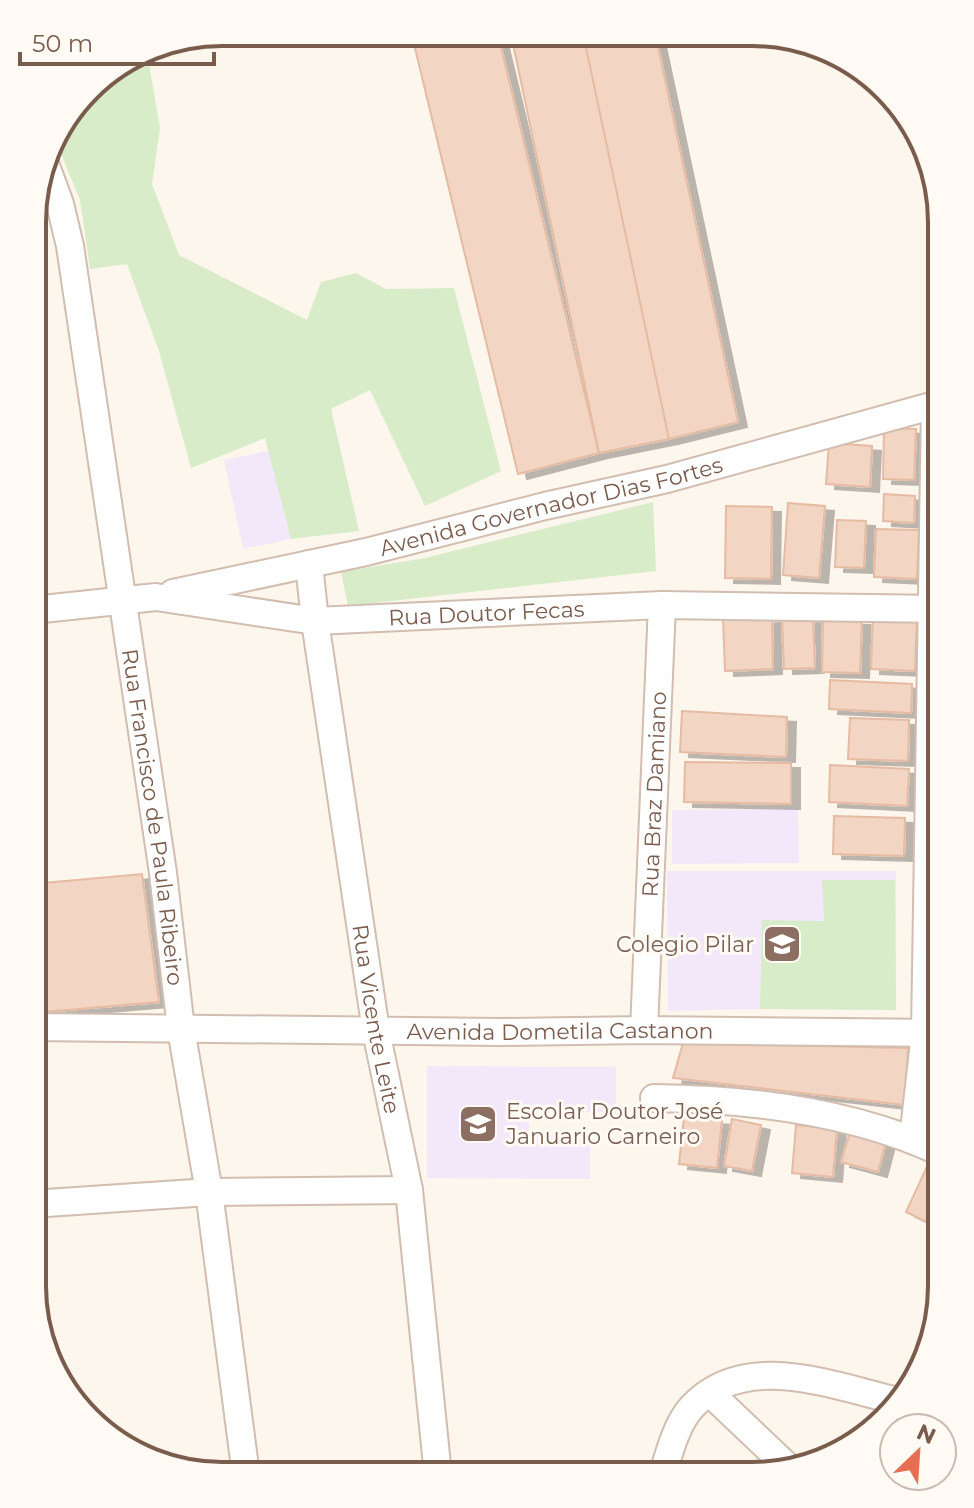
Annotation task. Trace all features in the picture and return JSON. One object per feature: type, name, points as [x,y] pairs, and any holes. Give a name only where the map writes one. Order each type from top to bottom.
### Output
[{"type":"street","name":"Rua Francisco de Paula Ribeiro","points":[[51,180],[70,246],[163,873],[181,1029],[209,1192],[244,1462]]},
{"type":"street","name":"Avenida Governador Dias Fortes","points":[[156,597],[366,552],[545,506],[667,479],[928,407]]},
{"type":"street","name":"Rua Vicente Leite","points":[[309,564],[376,1031],[409,1190],[437,1462]]},
{"type":"street","name":"Rua Doutor Fecas","points":[[46,609],[156,597],[315,621],[662,605],[928,609]]},
{"type":"street","name":"Rua Braz Damiano","points":[[644,1030],[662,605]]},
{"type":"street","name":"Avenida Dometila Castanon","points":[[46,1027],[928,1033]]},
{"type":"street","points":[[913,1139],[928,1060]]},
{"type":"street","points":[[654,1098],[802,1110],[913,1139],[928,1146]]},
{"type":"street","points":[[46,1203],[209,1192],[409,1190]]},
{"type":"street","points":[[667,1462],[691,1408],[710,1393],[737,1380],[764,1374],[826,1383],[886,1399]]},
{"type":"street","points":[[710,1393],[780,1460]]},
{"type":"shaded area","points":[[272,450],[291,539],[243,549],[224,460]]},
{"type":"shaded area","points":[[798,809],[799,863],[672,864],[672,810]]},
{"type":"shaded area","name":"Colegio Pilar","points":[[667,871],[896,871],[896,1010],[668,1011]]},
{"type":"shaded area","name":"Escolar Doutor José Januario Carneiro","points":[[427,1066],[616,1067],[616,1112],[529,1112],[529,1135],[590,1135],[590,1179],[427,1178]]},
{"type":"green space","points":[[149,62],[160,128],[152,184],[179,255],[307,320],[321,282],[356,273],[386,289],[454,288],[501,471],[425,506],[370,390],[331,409],[359,531],[291,539],[265,438],[191,468],[159,351],[127,264],[90,269],[80,200],[60,152],[90,106],[115,82]]},
{"type":"green space","points":[[653,502],[656,571],[348,606],[341,572],[425,558]]},
{"type":"green space","points":[[822,880],[895,880],[896,1010],[760,1009],[762,920],[824,921]]},
{"type":"building","points":[[414,46],[501,46],[599,453],[518,474]]},
{"type":"building","points":[[513,46],[586,46],[669,439],[599,453]]},
{"type":"building","points":[[586,46],[658,46],[738,422],[669,439]]},
{"type":"building","points":[[884,428],[916,429],[914,480],[883,479]]},
{"type":"building","points":[[829,443],[872,446],[870,487],[826,484]]},
{"type":"building","points":[[884,494],[915,496],[914,523],[883,521]]},
{"type":"building","points":[[788,503],[825,506],[819,578],[783,575]]},
{"type":"building","points":[[726,506],[772,507],[771,579],[725,578]]},
{"type":"building","points":[[837,520],[866,521],[864,568],[835,567]]},
{"type":"building","points":[[876,529],[919,530],[917,579],[874,577]]},
{"type":"building","points":[[873,617],[917,619],[915,671],[871,669]]},
{"type":"building","points":[[772,618],[773,669],[725,671],[723,619]]},
{"type":"building","points":[[813,618],[815,668],[784,669],[782,619]]},
{"type":"building","points":[[823,619],[862,620],[860,673],[822,672]]},
{"type":"building","points":[[830,680],[912,684],[911,713],[829,709]]},
{"type":"building","points":[[682,711],[787,717],[786,757],[680,752]]},
{"type":"building","points":[[850,718],[909,720],[908,761],[848,759]]},
{"type":"building","points":[[685,762],[791,763],[791,804],[684,802]]},
{"type":"building","points":[[830,765],[909,769],[907,806],[829,802]]},
{"type":"building","points":[[834,816],[905,818],[904,856],[833,854]]},
{"type":"building","points":[[142,874],[159,1002],[46,1012],[46,883]]},
{"type":"building","points":[[683,1043],[908,1048],[905,1105],[673,1078]]},
{"type":"building","points":[[684,1117],[722,1120],[717,1168],[679,1164]]},
{"type":"building","points":[[732,1119],[761,1125],[752,1171],[724,1166]]},
{"type":"building","points":[[796,1125],[837,1129],[833,1177],[792,1173]]},
{"type":"building","points":[[850,1132],[886,1142],[878,1172],[841,1162]]},
{"type":"building","points":[[928,1164],[928,1222],[906,1212]]},
{"type":"place","name":"Colegio Pilar","points":[[782,944]]},
{"type":"place","name":"Escolar Doutor José Januario Carneiro","points":[[478,1124]]}]
